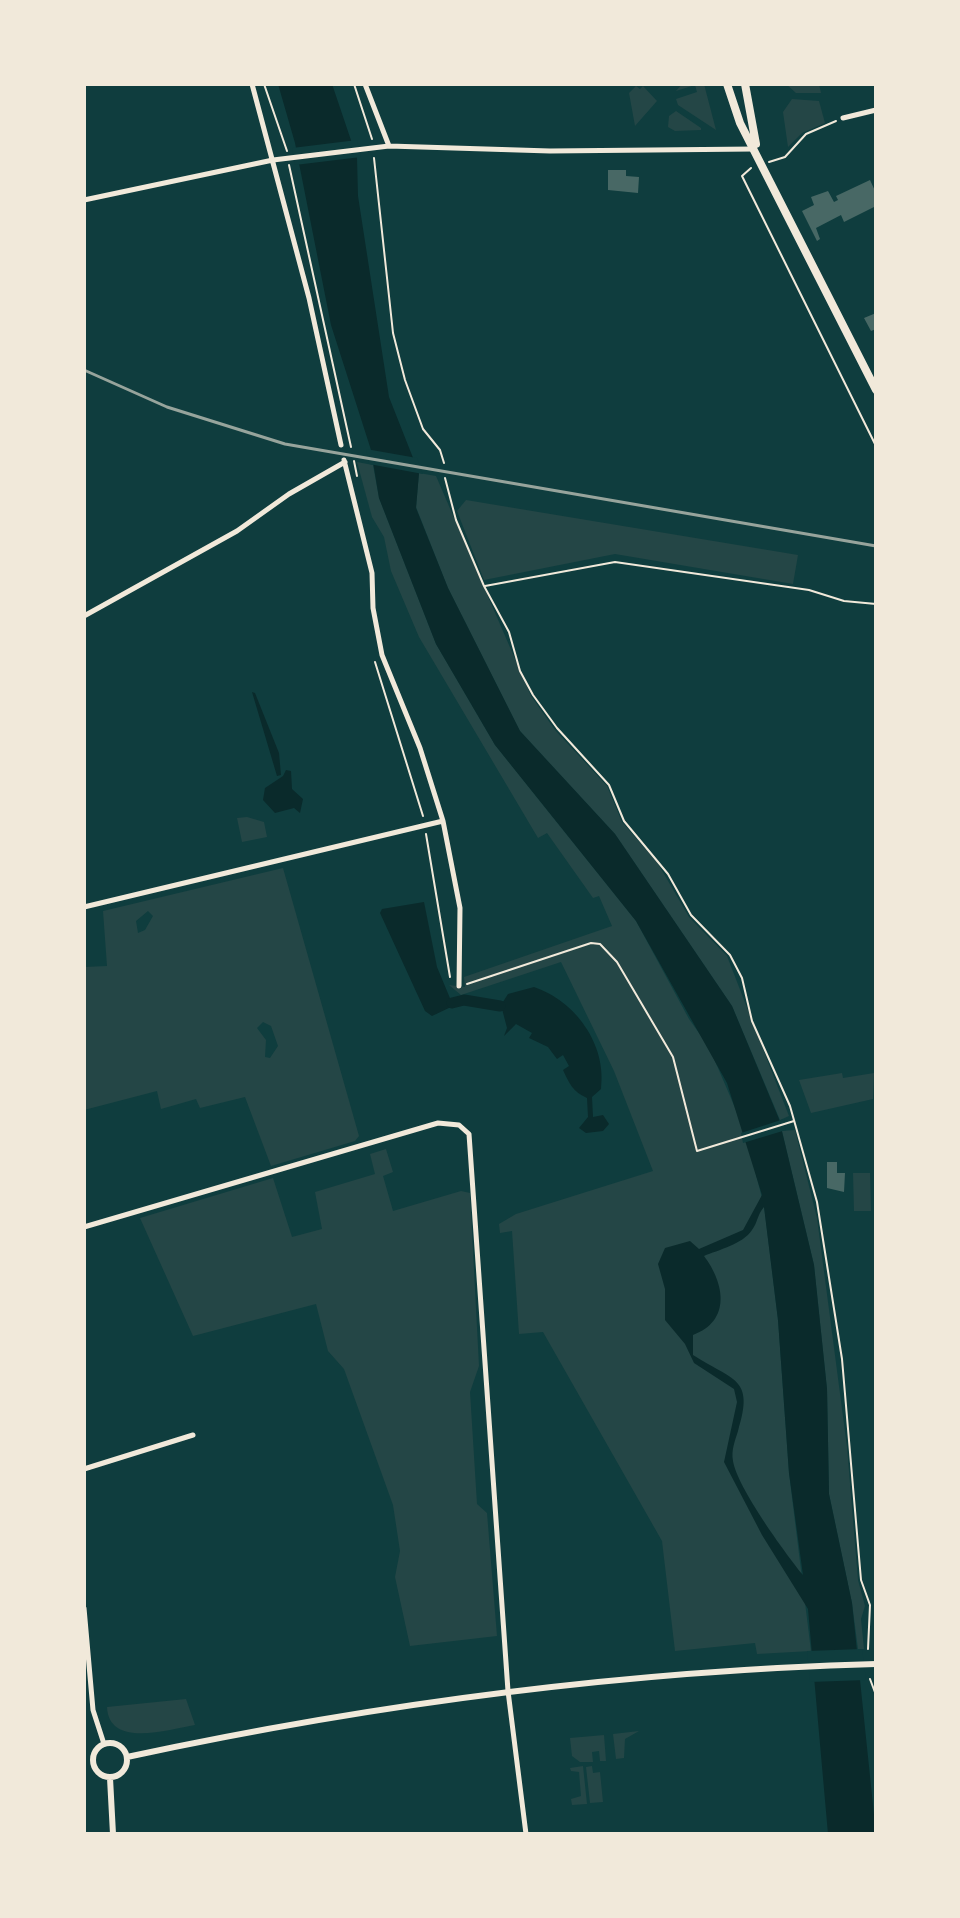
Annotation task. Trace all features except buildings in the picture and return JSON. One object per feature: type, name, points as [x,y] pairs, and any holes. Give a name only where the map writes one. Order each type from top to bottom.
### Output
[{"type":"main road","points":[[727,84],[740,123],[756,149],[876,390]]},
{"type":"main road","points":[[745,84],[756,149]]},
{"type":"street","points":[[252,84],[341,445]]},
{"type":"street","points":[[365,84],[389,146]]},
{"type":"street","points":[[843,118],[876,110]]},
{"type":"street","points":[[84,200],[273,160],[373,147],[566,151],[756,149]]},
{"type":"street","points":[[84,616],[237,531],[289,494],[344,461],[372,573],[373,608],[382,655],[420,748],[443,821],[460,908],[459,986]]},
{"type":"street","points":[[84,907],[443,821]]},
{"type":"street","points":[[84,1227],[438,1123],[459,1125],[469,1134],[508,1691],[526,1834]]},
{"type":"street","points":[[84,1469],[193,1435]]},
{"type":"street","points":[[84,1608],[93,1710],[104,1744]]},
{"type":"street","points":[[127,1757],[224,1736],[508,1691],[791,1666],[876,1664]]},
{"type":"street","points":[[104,1744],[119,1745],[127,1757],[125,1770],[110,1778],[96,1772],[92,1762],[96,1749],[104,1744]]},
{"type":"street","points":[[84,1764],[92,1762]]},
{"type":"street","points":[[110,1778],[113,1834]]},
{"type":"path","points":[[264,84],[290,157],[351,447]]},
{"type":"path","points":[[354,84],[371,128],[393,333],[405,380],[423,429],[440,450],[444,463]]},
{"type":"path","points":[[785,157],[806,134],[843,118]]},
{"type":"path","points":[[746,170],[742,176],[876,446]]},
{"type":"path","points":[[445,478],[456,520],[484,586],[509,632],[520,671],[544,711],[602,775],[624,821],[668,874],[684,907],[730,955],[742,978],[752,1021],[794,1121],[817,1202],[842,1359],[861,1580],[870,1605],[868,1649]]},
{"type":"path","points":[[484,586],[615,562],[809,590],[844,601],[876,604]]},
{"type":"path","points":[[373,655],[419,795],[451,981],[459,986],[591,943],[600,944],[617,962],[673,1057],[676,1079],[699,1150],[794,1121]]},
{"type":"path","points":[[870,1679],[876,1695]]},
{"type":"shaded area","points":[[278,84],[332,84],[357,158],[358,196],[389,397],[419,473],[416,508],[448,588],[520,731],[615,834],[732,1006],[779,1119],[814,1265],[827,1389],[829,1494],[852,1603],[876,1834],[828,1834],[808,1609],[762,1535],[724,1462],[737,1402],[734,1389],[694,1363],[685,1344],[665,1320],[665,1289],[658,1264],[665,1248],[690,1241],[699,1249],[743,1230],[762,1195],[727,1083],[636,921],[495,745],[436,644],[379,498],[371,450],[331,325],[295,143]],"holes":[[[764,1207],[778,1320],[789,1473],[803,1575],[763,1520],[736,1472],[733,1453],[743,1413],[742,1390],[729,1376],[693,1355],[693,1335],[714,1321],[721,1301],[716,1278],[704,1256],[737,1243],[748,1235]]]},
{"type":"shaded area","points":[[682,84],[704,84],[716,130],[678,105],[676,99],[697,92],[695,85],[676,91]]},
{"type":"shaded area","points":[[786,84],[819,84],[821,93],[796,93]]},
{"type":"shaded area","points":[[636,86],[640,89],[643,86],[657,101],[635,126],[629,93]]},
{"type":"shaded area","points":[[792,99],[819,101],[825,123],[802,133],[788,147],[783,112]]},
{"type":"shaded area","points":[[676,111],[701,130],[675,131],[668,127],[669,116]]},
{"type":"shaded area","points":[[357,462],[373,465],[379,498],[436,644],[495,745],[636,921],[689,1019],[709,1047],[745,1131],[764,1206],[778,1320],[789,1473],[811,1651],[757,1654],[755,1643],[675,1651],[662,1541],[543,1332],[519,1334],[512,1231],[500,1233],[499,1224],[516,1214],[653,1171],[614,1071],[561,962],[461,995],[449,985],[465,987],[464,977],[612,926],[599,896],[593,898],[547,833],[538,838],[419,637],[391,571],[384,537],[372,517]]},
{"type":"shaded area","points":[[419,473],[436,476],[531,696],[555,730],[607,786],[622,822],[657,862],[689,917],[727,956],[789,1116],[780,1120],[732,1006],[615,834],[520,731],[448,588],[416,507]]},
{"type":"shaded area","points":[[466,500],[798,555],[793,584],[615,554],[484,580],[457,511]]},
{"type":"shaded area","points":[[252,692],[279,753],[281,775],[277,776]]},
{"type":"shaded area","points":[[286,770],[291,771],[292,789],[303,799],[300,813],[294,808],[275,813],[263,800],[265,788],[283,776]]},
{"type":"shaded area","points":[[247,817],[264,822],[267,837],[242,842],[237,818]]},
{"type":"shaded area","points":[[283,868],[359,1136],[355,1141],[271,1166],[245,1097],[200,1108],[196,1099],[161,1109],[157,1091],[84,1110],[84,967],[107,966],[103,911]],"holes":[[[148,911],[153,916],[145,930],[138,933],[136,921]],[[263,1022],[271,1026],[278,1046],[270,1058],[265,1057],[266,1040],[257,1028]]]},
{"type":"shaded area","points":[[424,902],[437,967],[452,1003],[451,1007],[432,1016],[425,1011],[380,913],[382,909]]},
{"type":"shaded area","points":[[534,987],[563,1003],[585,1026],[593,1041],[602,1072],[601,1089],[592,1097],[593,1117],[603,1115],[609,1124],[603,1131],[586,1133],[579,1128],[588,1117],[587,1098],[575,1090],[567,1079],[563,1070],[569,1066],[563,1055],[557,1059],[548,1047],[529,1038],[532,1033],[516,1024],[504,1036],[507,1028],[501,1005],[508,994]]},
{"type":"shaded area","points":[[842,1073],[843,1078],[874,1073],[873,1099],[811,1113],[799,1080]]},
{"type":"shaded area","points":[[795,1130],[817,1218],[847,1447],[858,1580],[865,1606],[861,1619],[864,1649],[858,1649],[852,1603],[829,1494],[827,1389],[814,1265],[782,1131]]},
{"type":"shaded area","points":[[386,1149],[393,1172],[383,1176],[393,1211],[461,1191],[470,1193],[479,1366],[470,1392],[477,1504],[487,1513],[497,1636],[410,1646],[395,1577],[400,1551],[393,1505],[344,1369],[328,1351],[316,1304],[193,1336],[140,1218],[273,1178],[292,1237],[322,1229],[315,1192],[375,1174],[370,1154]]},
{"type":"shaded area","points":[[853,1173],[870,1173],[871,1211],[854,1211]]},
{"type":"shaded area","points":[[186,1699],[195,1725],[156,1732],[129,1732],[118,1728],[110,1720],[107,1707]]},
{"type":"shaded area","points":[[639,1731],[625,1739],[624,1758],[616,1759],[613,1734]]},
{"type":"shaded area","points":[[604,1735],[606,1761],[600,1761],[599,1751],[592,1752],[593,1762],[580,1762],[572,1756],[570,1738]]},
{"type":"shaded area","points":[[583,1766],[587,1804],[572,1805],[571,1799],[581,1796],[579,1772],[570,1768]]},
{"type":"shaded area","points":[[592,1766],[593,1773],[600,1772],[603,1802],[590,1803],[586,1767]]},
{"type":"pier","points":[[357,140],[361,157],[295,165],[292,148]]},
{"type":"pier","points":[[366,449],[417,458],[423,474],[369,464]]},
{"type":"pier","points":[[784,1119],[786,1130],[743,1143],[741,1133]]},
{"type":"pier","points":[[862,1649],[866,1680],[810,1682],[807,1651]]},
{"type":"waterway","points":[[452,1003],[464,1000],[500,1006]]},
{"type":"railway","points":[[84,370],[167,407],[285,444],[876,546]]}]
